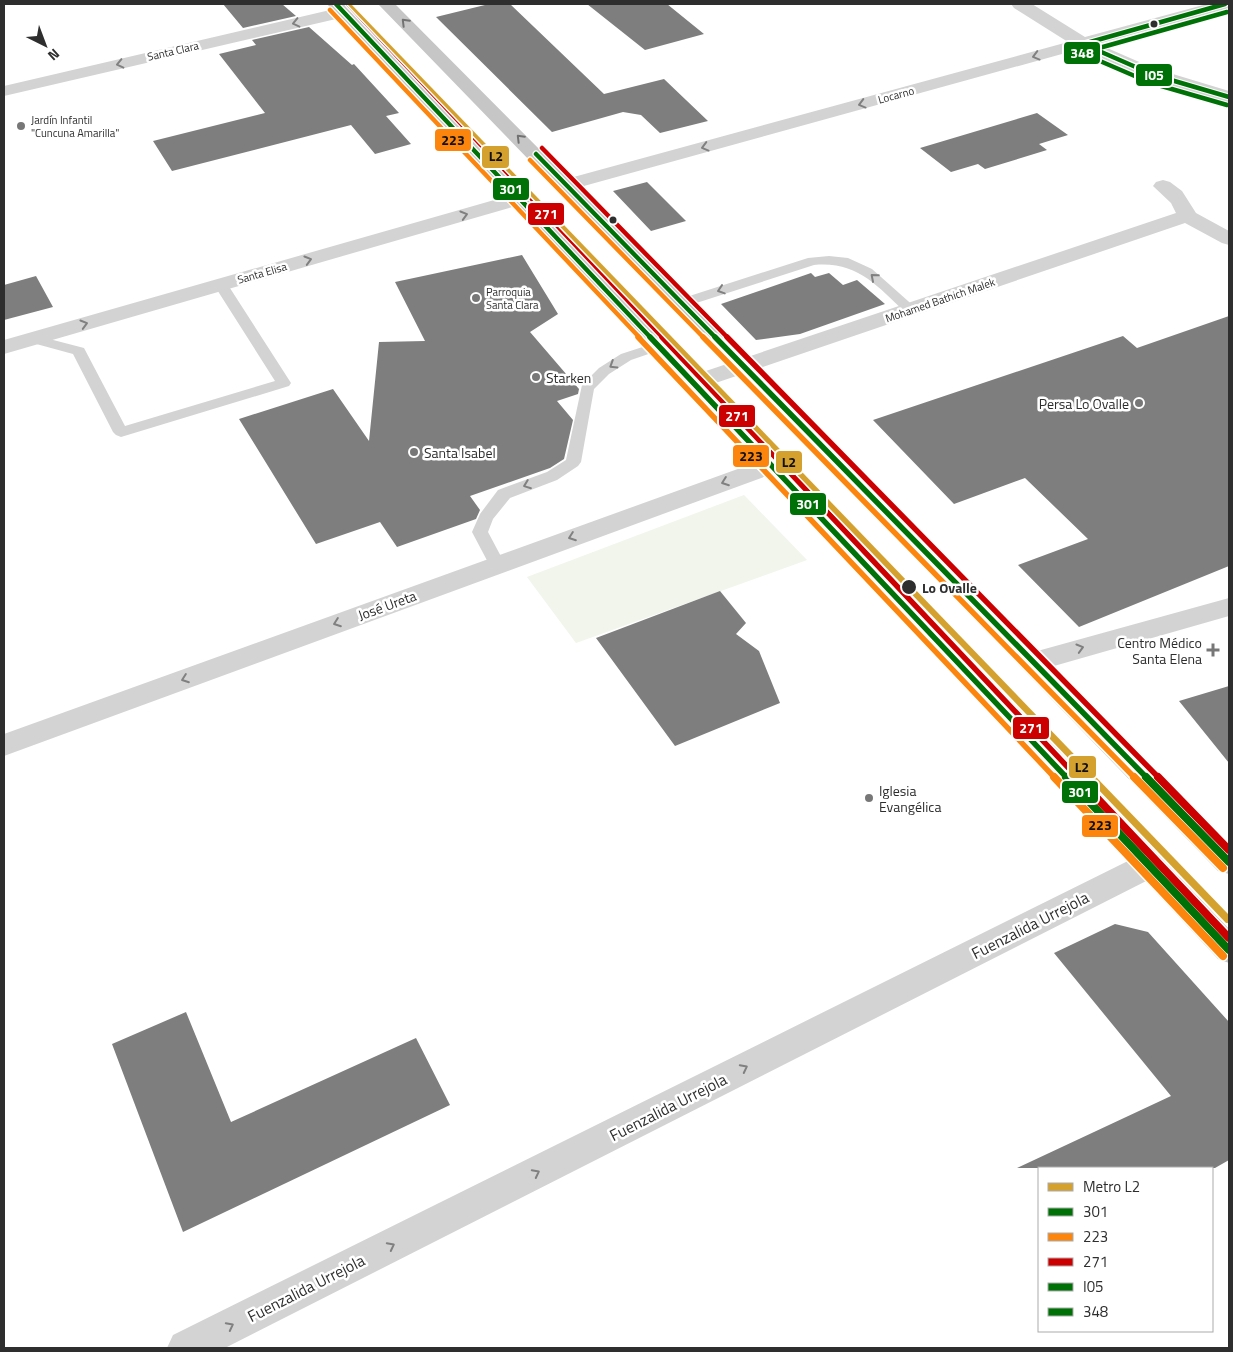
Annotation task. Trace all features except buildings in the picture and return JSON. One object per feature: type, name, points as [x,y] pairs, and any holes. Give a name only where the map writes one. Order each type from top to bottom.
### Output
[{"type":"main road","points":[[386,4],[549,167],[1229,862]]},
{"type":"main road","points":[[339,8],[1229,950]]},
{"type":"main road","points":[[519,199],[539,186],[546,177],[549,167]]},
{"type":"street","points":[[1020,4],[1083,44],[1155,75],[1229,96]]},
{"type":"street","name":"Locarno","points":[[566,185],[1225,4]]},
{"type":"street","name":"Santa Clara","points":[[4,91],[339,8]]},
{"type":"street","points":[[1163,186],[1177,197],[1186,210],[1187,216],[1229,239]]},
{"type":"street","name":"Santa Elisa","points":[[4,347],[519,199]]},
{"type":"street","name":"Mohamed Bathich Malek","points":[[693,383],[1187,216]]},
{"type":"street","name":"José Ureta","points":[[4,745],[770,465]]},
{"type":"street","points":[[1033,662],[1229,606]]},
{"type":"street","name":"Fuenzalida Urrejola","points":[[186,1348],[1148,865]]},
{"type":"lane","points":[[682,303],[813,261],[826,259],[845,261],[859,266],[910,309]]},
{"type":"lane","points":[[34,339],[79,351],[121,432],[284,383],[221,285]]},
{"type":"lane","points":[[497,564],[480,532],[490,512],[504,494],[552,476],[573,462],[587,388],[604,371],[626,357],[658,346]]},
{"type":"shaded area","points":[[744,495],[807,560],[576,643],[527,577]]},
{"type":"metro line","name":"L2","points":[[349,4],[1229,920]]},
{"type":"transit line","name":"301","points":[[336,4],[1229,950]]},
{"type":"transit line","name":"271","points":[[348,4],[1229,938]]},
{"type":"transit line","name":"I05","points":[[1083,44],[1225,4]]},
{"type":"transit line","name":"223","points":[[330,10],[1223,956]]},
{"type":"transit line","name":"348","points":[[1085,52],[1227,12]]},
{"type":"transit line","name":"I05","points":[[1083,44],[1154,75],[1229,97]]},
{"type":"transit line","name":"348","points":[[1079,52],[1151,83],[1227,105]]},
{"type":"transit line","name":"271","points":[[542,148],[1229,850]]},
{"type":"transit line","name":"301","points":[[536,154],[1229,862]]},
{"type":"transit line","name":"223","points":[[530,160],[1223,868]]},
{"type":"place","name":"Jardín Infantil \"Cuncuna Amarilla\"","points":[[21,126]]},
{"type":"place","name":"Parroquia Santa Clara","points":[[476,298]]},
{"type":"place","name":"Starken","points":[[536,377]]},
{"type":"place","name":"Persa Lo Ovalle","points":[[1139,403]]},
{"type":"place","name":"Santa Isabel","points":[[414,452]]},
{"type":"place","name":"Lo Ovalle","points":[[909,587]]},
{"type":"place","name":"Centro Médico Santa Elena","points":[[1213,650]]},
{"type":"place","name":"Iglesia Evangélica","points":[[869,798]]}]
